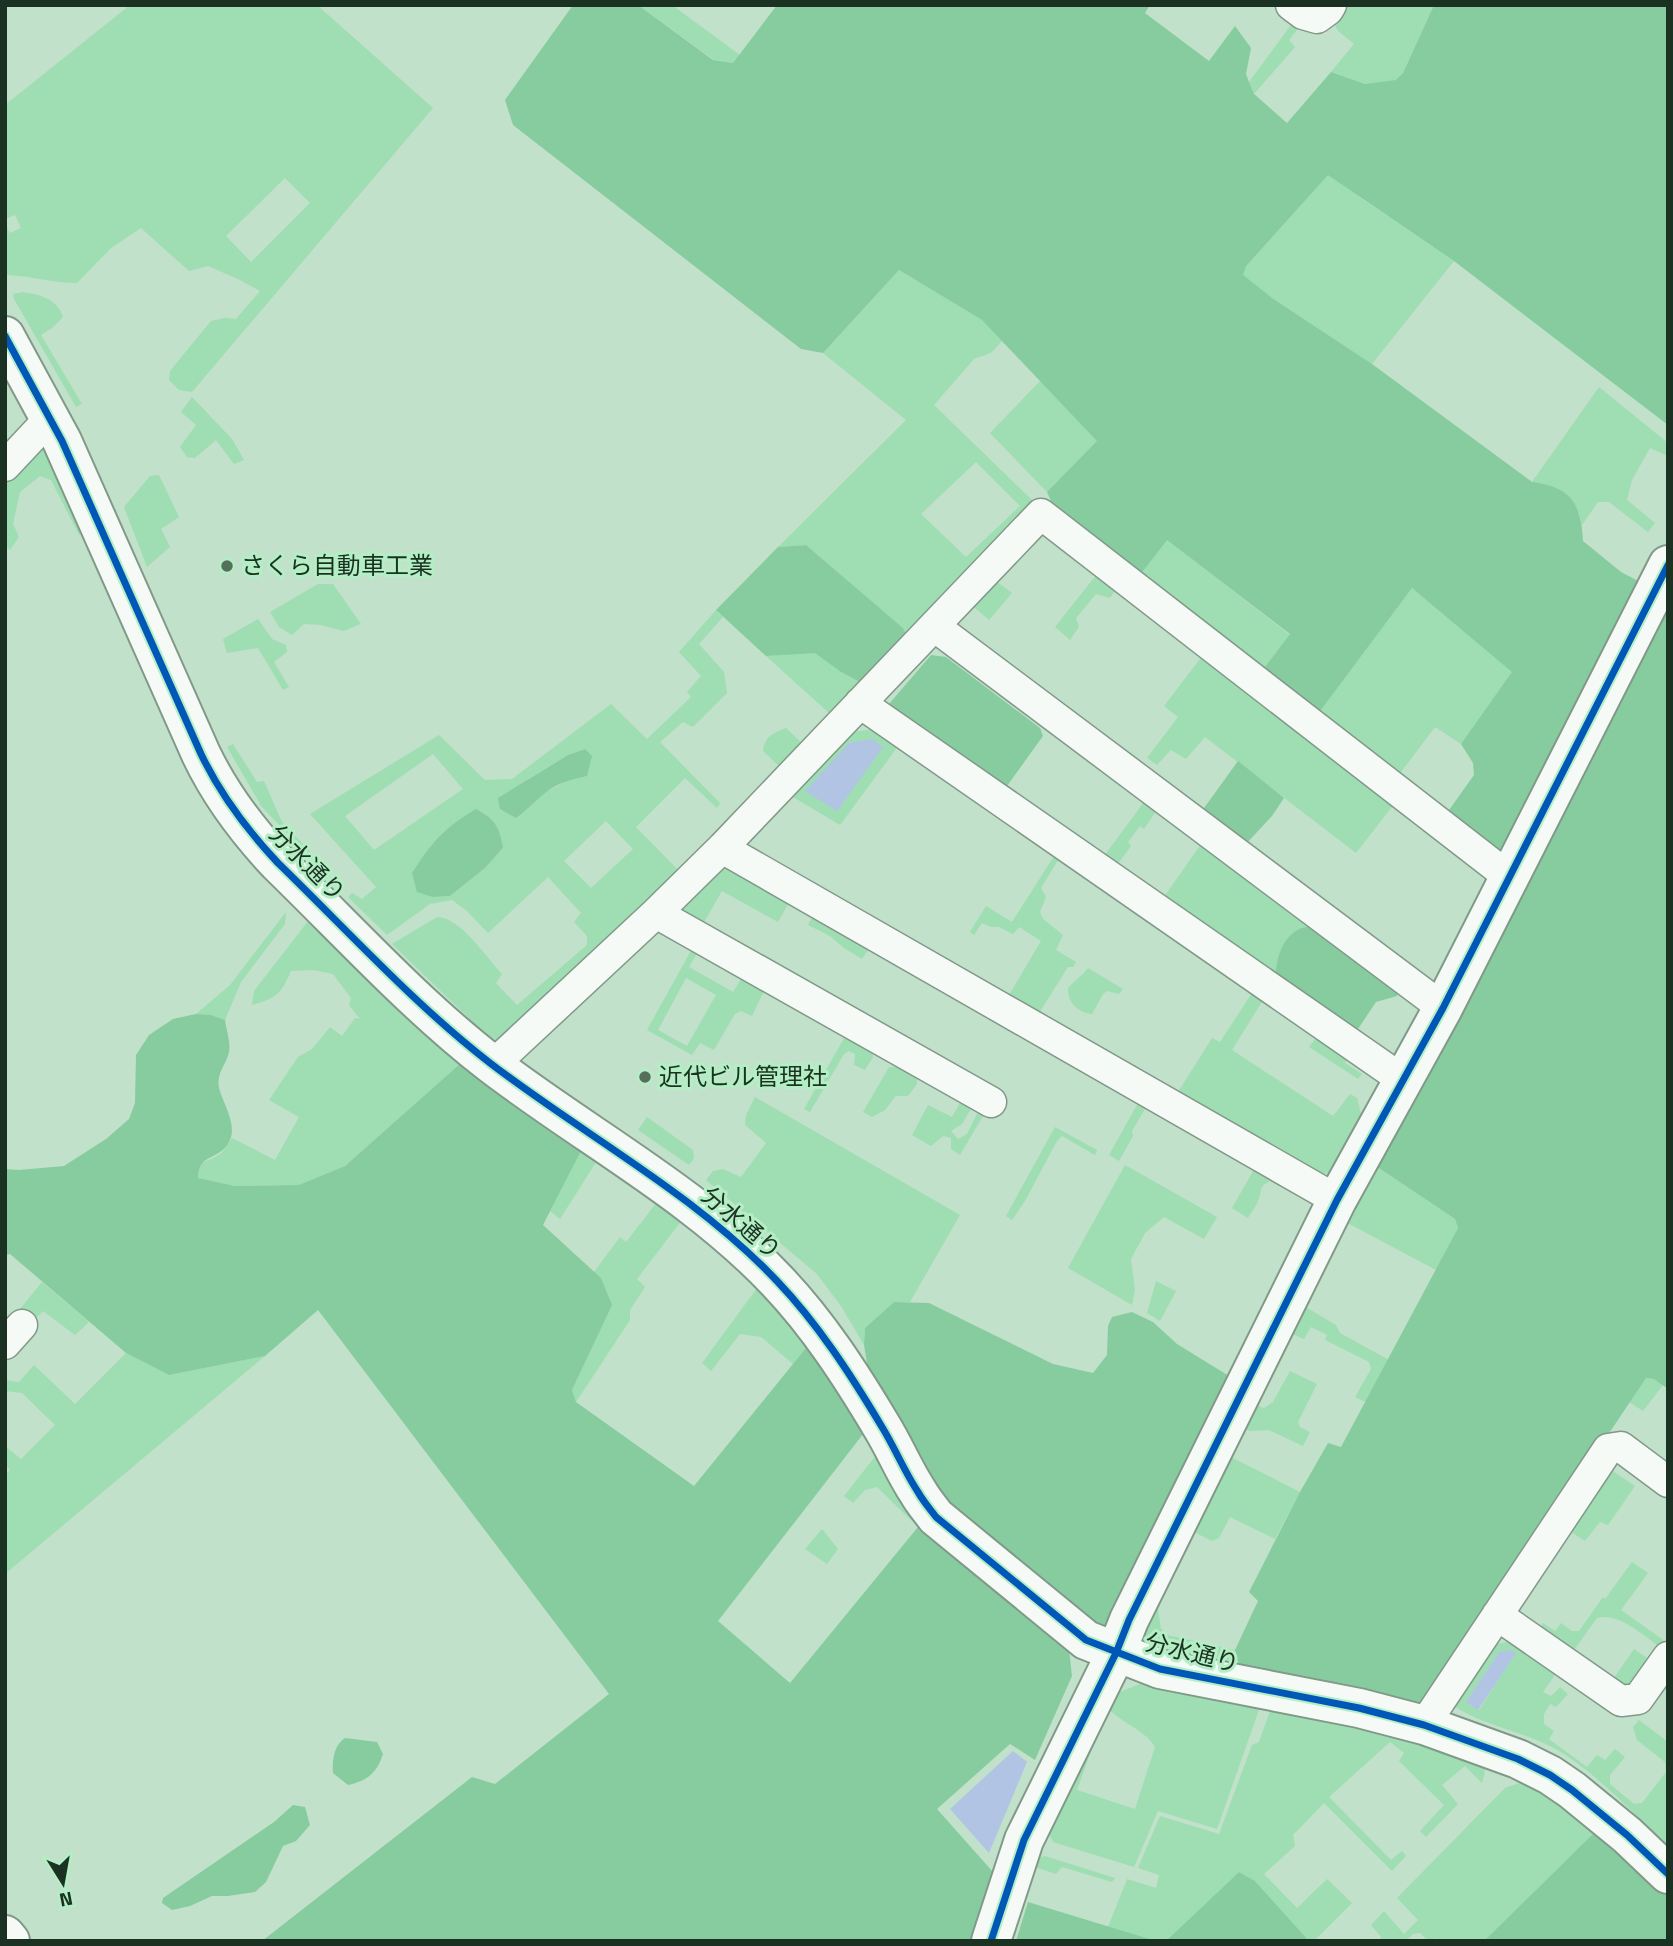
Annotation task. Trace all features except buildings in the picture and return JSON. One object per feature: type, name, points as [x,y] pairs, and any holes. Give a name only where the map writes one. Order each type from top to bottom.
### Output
[{"type":"street","points":[[1291,5],[1303,14],[1317,18],[1331,5]]},
{"type":"street","name":"分水通り","points":[[5,336],[68,453],[214,782],[256,840],[453,1033],[493,1065],[688,1201],[734,1239],[776,1280],[808,1316],[842,1364],[883,1427],[918,1492],[936,1517],[1086,1640],[1160,1669],[1359,1709],[1424,1726],[1518,1759],[1572,1790],[1627,1835],[1668,1874]]},
{"type":"street","points":[[5,466],[50,418]]},
{"type":"street","points":[[493,1065],[722,848],[1041,514],[1508,877]]},
{"type":"street","points":[[991,1941],[1024,1840],[1116,1653],[1129,1620],[1337,1200],[1443,1008],[1668,565]]},
{"type":"street","points":[[934,626],[1443,1008]]},
{"type":"street","points":[[860,703],[1403,1080]]},
{"type":"street","points":[[722,848],[1337,1200]]},
{"type":"street","points":[[656,913],[990,1102]]},
{"type":"street","points":[[1424,1726],[1608,1449],[1621,1447],[1668,1482]]},
{"type":"street","points":[[1497,1615],[1621,1701],[1638,1699],[1668,1657]]},
{"type":"street","points":[[5,1935],[10,1941]]},
{"type":"green space","points":[[130,5],[317,5],[433,108],[192,392],[179,390],[169,380],[170,371],[211,321],[236,319],[260,291],[208,266],[189,271],[141,228],[111,248],[77,283],[5,273],[5,224],[10,233],[21,228],[15,215],[5,219],[5,105]],"holes":[[[285,178],[310,203],[251,262],[226,236]]]},
{"type":"green space","points":[[573,5],[638,5],[713,60],[733,63],[777,5],[1150,5],[1145,13],[1209,61],[1235,26],[1251,48],[1246,74],[1254,94],[1287,123],[1331,72],[1365,84],[1396,80],[1403,73],[1434,5],[1668,5],[1668,425],[1454,261],[1328,175],[1246,266],[1243,275],[1272,298],[1372,364],[1532,482],[1545,484],[1564,493],[1571,499],[1580,516],[1583,541],[1621,572],[1644,584],[1668,582],[1668,1389],[1654,1379],[1646,1378],[1429,1702],[1415,1713],[1246,1674],[1238,1662],[1235,1650],[1258,1601],[1249,1592],[1300,1492],[1328,1443],[1341,1447],[1458,1228],[1455,1219],[1370,1162],[1522,878],[1444,817],[1474,775],[1473,763],[1461,744],[1512,672],[1412,588],[1315,718],[1259,675],[1290,634],[1167,540],[1136,580],[1060,521],[1047,492],[1097,441],[982,320],[899,270],[823,353],[801,349],[513,125],[505,100]]},
{"type":"green space","points":[[638,5],[672,5],[740,55],[733,63],[714,60]]},
{"type":"green space","points":[[1337,5],[1433,7],[1403,73],[1396,81],[1365,84],[1331,72],[1354,44],[1338,31],[1333,21]]},
{"type":"green space","points":[[1294,21],[1300,26],[1289,40],[1295,47],[1254,94],[1249,82]]},
{"type":"green space","points":[[1327,167],[1361,198],[1454,261],[1372,364],[1272,298],[1231,276]]},
{"type":"green space","points":[[899,270],[982,320],[1002,341],[991,353],[974,359],[934,405],[1036,504],[906,634],[903,628],[806,545],[778,547],[906,420],[823,353]],"holes":[[[976,462],[1020,506],[966,557],[921,514]]]},
{"type":"green space","points":[[22,292],[47,298],[60,311],[63,317],[41,335],[82,404],[76,407],[14,299],[13,294]]},
{"type":"green space","points":[[1041,380],[1098,441],[1047,492],[990,433]]},
{"type":"green space","points":[[1599,387],[1668,443],[1668,456],[1650,448],[1632,480],[1627,500],[1655,523],[1648,532],[1609,502],[1598,502],[1582,525],[1579,512],[1532,482]]},
{"type":"green space","points":[[192,397],[232,439],[244,460],[234,464],[216,440],[195,458],[187,457],[180,447],[196,425],[181,412]]},
{"type":"green space","points":[[34,448],[50,451],[83,530],[79,535],[51,480],[40,476],[20,492],[13,524],[19,537],[10,550],[5,545],[5,481]]},
{"type":"green space","points":[[159,475],[179,517],[161,529],[170,547],[147,567],[124,507],[150,476]]},
{"type":"green space","points":[[1166,539],[1290,635],[1259,675],[1136,580]]},
{"type":"green space","points":[[806,545],[903,628],[906,634],[860,682],[815,653],[766,656],[716,610],[778,547]]},
{"type":"green space","points":[[1097,574],[1116,589],[1110,598],[1096,594],[1076,618],[1079,627],[1070,640],[1055,627]]},
{"type":"green space","points":[[992,578],[1012,593],[989,620],[969,603]]},
{"type":"green space","points":[[318,584],[333,584],[361,624],[343,631],[304,624],[292,635],[279,627],[270,612]]},
{"type":"green space","points":[[1412,588],[1513,672],[1461,744],[1435,727],[1395,780],[1315,718]]},
{"type":"green space","points":[[716,610],[723,617],[699,644],[724,672],[727,693],[693,727],[683,722],[660,742],[720,803],[717,808],[685,778],[636,827],[681,873],[503,1045],[480,1029],[392,944],[437,917],[446,919],[464,931],[502,974],[496,983],[517,1005],[587,945],[587,936],[574,922],[581,913],[548,877],[488,933],[452,900],[430,904],[387,935],[348,897],[352,893],[362,899],[376,887],[310,814],[439,735],[485,780],[512,779],[611,704],[647,739],[691,697],[687,692],[701,676],[679,652]],"holes":[[[585,749],[587,776],[572,779],[547,791],[528,779],[568,755]],[[433,754],[463,789],[374,850],[345,816]],[[476,809],[495,824],[503,848],[485,868],[450,896],[433,897]],[[606,821],[633,849],[591,888],[564,861]]]},
{"type":"green space","points":[[258,619],[272,639],[286,645],[287,652],[274,662],[289,687],[283,690],[258,648],[227,653],[223,639]]},
{"type":"green space","points":[[815,652],[841,672],[860,682],[829,713],[766,656]]},
{"type":"green space","points":[[931,655],[946,657],[1040,728],[1043,736],[1007,786],[889,704]]},
{"type":"green space","points":[[1203,655],[1395,803],[1356,853],[1205,737],[1186,759],[1171,750],[1157,765],[1147,758],[1178,717],[1164,706]]},
{"type":"green space","points":[[786,728],[803,744],[790,761],[779,766],[763,751],[770,736]]},
{"type":"green space","points":[[875,729],[899,745],[840,825],[788,794],[844,733]]},
{"type":"green space","points":[[233,744],[257,782],[264,781],[282,822],[328,871],[326,874],[262,807],[227,747]]},
{"type":"green space","points":[[585,749],[592,756],[587,776],[555,787],[516,818],[500,809],[498,798],[568,755]]},
{"type":"green space","points":[[1238,761],[1284,798],[1272,816],[1244,846],[1199,815]]},
{"type":"green space","points":[[1147,798],[1159,807],[1144,829],[1140,826],[1128,842],[1131,846],[1117,865],[1104,856]]},
{"type":"green space","points":[[476,809],[495,824],[503,848],[485,868],[450,896],[433,897],[417,892],[412,873],[426,853],[447,829]]},
{"type":"green space","points":[[1204,840],[1318,926],[1276,981],[1161,901]]},
{"type":"green space","points":[[1056,853],[1060,857],[1041,888],[1046,897],[1040,912],[1043,919],[1063,935],[1056,950],[1076,962],[1073,967],[1068,967],[1039,1013],[1009,995],[1041,941],[1019,927],[1013,934],[982,923],[974,935],[970,932],[986,906],[1012,922]]},
{"type":"green space","points":[[733,866],[791,899],[778,922],[722,891],[703,924],[675,908],[714,868]]},
{"type":"green space","points":[[286,912],[285,924],[241,982],[225,1020],[196,1014],[230,985]]},
{"type":"green space","points":[[814,914],[871,946],[862,959],[830,936],[808,925]]},
{"type":"green space","points":[[312,916],[461,1063],[345,1166],[300,1185],[235,1186],[197,1178],[202,1163],[221,1153],[232,1138],[275,1160],[299,1117],[269,1100],[298,1057],[312,1049],[330,1027],[342,1036],[355,1018],[360,1019],[349,1005],[351,998],[333,974],[313,970],[291,971],[277,994],[252,1005],[254,991]]},
{"type":"green space","points":[[1318,926],[1397,987],[1397,996],[1376,1002],[1352,1035],[1276,981],[1276,967],[1286,941],[1298,929]]},
{"type":"green space","points":[[693,947],[699,950],[689,967],[733,992],[743,976],[765,989],[752,1016],[741,1011],[735,1014],[714,1050],[700,1043],[692,1055],[647,1030]],"holes":[[[686,978],[716,995],[687,1046],[658,1030]]]},
{"type":"green space","points":[[1088,968],[1123,989],[1119,994],[1107,991],[1103,994],[1092,1014],[1074,1006],[1068,993],[1068,988]]},
{"type":"green space","points":[[1254,990],[1265,997],[1232,1050],[1333,1116],[1350,1094],[1357,1098],[1363,1121],[1330,1173],[1317,1174],[1178,1092],[1212,1038],[1220,1042]]},
{"type":"green space","points":[[196,1014],[225,1020],[229,1048],[218,1082],[232,1127],[226,1147],[205,1160],[198,1178],[235,1186],[299,1185],[345,1166],[461,1063],[583,1147],[543,1225],[601,1278],[612,1305],[572,1390],[576,1402],[694,1486],[810,1343],[867,1429],[718,1621],[790,1683],[918,1527],[925,1527],[1068,1641],[1072,1676],[1035,1760],[1010,1744],[937,1809],[993,1872],[972,1941],[262,1941],[472,1777],[495,1784],[609,1694],[318,1310],[265,1356],[169,1375],[126,1353],[10,1254],[5,1255],[5,1169],[64,1166],[106,1139],[129,1119],[135,1103],[136,1055],[149,1035],[173,1019]]},
{"type":"green space","points":[[847,1033],[872,1047],[873,1057],[865,1070],[854,1065],[855,1054],[849,1051],[844,1054],[810,1112],[804,1109]]},
{"type":"green space","points":[[1319,1034],[1350,1055],[1345,1063],[1362,1074],[1358,1079],[1309,1047]]},
{"type":"green space","points":[[889,1067],[898,1067],[917,1077],[917,1084],[908,1096],[896,1096],[885,1110],[872,1117],[863,1112]]},
{"type":"green space","points":[[755,1097],[960,1215],[910,1302],[894,1302],[865,1328],[864,1345],[841,1306],[817,1274],[706,1180],[713,1171],[723,1169],[741,1177],[766,1143],[745,1125],[746,1115]]},
{"type":"green space","points":[[960,1103],[971,1109],[962,1124],[951,1131],[958,1139],[967,1134],[978,1112],[983,1116],[960,1155],[951,1149],[951,1138],[943,1136],[931,1146],[912,1135],[928,1105],[952,1117]]},
{"type":"green space","points":[[1138,1103],[1145,1109],[1119,1161],[1109,1155]]},
{"type":"green space","points":[[647,1117],[693,1150],[694,1158],[689,1165],[638,1130]]},
{"type":"green space","points":[[1055,1127],[1097,1150],[1095,1155],[1062,1136],[1012,1220],[1006,1216]]},
{"type":"green space","points":[[583,1147],[598,1159],[560,1219],[550,1211]]},
{"type":"green space","points":[[1370,1162],[1455,1219],[1458,1228],[1436,1270],[1340,1219]]},
{"type":"green space","points":[[1125,1165],[1217,1217],[1204,1239],[1164,1217],[1145,1233],[1131,1259],[1135,1290],[1132,1305],[1068,1268]]},
{"type":"green space","points":[[1256,1166],[1299,1196],[1270,1181],[1262,1188],[1248,1218],[1232,1208]]},
{"type":"green space","points":[[658,1201],[682,1220],[637,1279],[645,1287],[630,1310],[630,1320],[576,1402],[572,1390],[611,1306],[601,1278],[594,1272],[620,1237],[626,1242]]},
{"type":"green space","points":[[1156,1281],[1176,1291],[1160,1321],[1147,1313]]},
{"type":"green space","points":[[42,1282],[89,1322],[75,1335],[43,1311],[32,1322],[19,1310]]},
{"type":"green space","points":[[760,1284],[810,1343],[793,1364],[761,1337],[740,1334],[711,1371],[702,1363]]},
{"type":"green space","points":[[894,1302],[929,1303],[1053,1364],[1093,1373],[1107,1355],[1108,1326],[1112,1317],[1132,1312],[1153,1322],[1177,1344],[1229,1376],[1105,1638],[941,1511],[872,1393],[864,1345],[865,1328]]},
{"type":"green space","points":[[1299,1303],[1336,1325],[1340,1333],[1389,1360],[1365,1402],[1355,1397],[1371,1369],[1369,1362],[1325,1340],[1327,1335],[1311,1327],[1304,1339],[1292,1334]]},
{"type":"green space","points":[[126,1353],[169,1375],[265,1356],[5,1574],[5,1475],[10,1470],[5,1464],[5,1446],[21,1459],[55,1425],[22,1393],[5,1391],[5,1380],[19,1382],[34,1365],[75,1404]]},
{"type":"green space","points":[[1290,1371],[1317,1384],[1298,1422],[1300,1427],[1310,1432],[1303,1446],[1269,1430],[1250,1431],[1238,1425],[1249,1403],[1264,1408],[1273,1402]]},
{"type":"green space","points":[[1646,1378],[1654,1379],[1663,1385],[1643,1411],[1629,1402]]},
{"type":"green space","points":[[881,1449],[925,1527],[918,1527],[877,1487],[865,1490],[853,1503],[844,1496]]},
{"type":"green space","points":[[1225,1454],[1300,1492],[1275,1539],[1230,1517],[1219,1538],[1212,1541],[1188,1529]]},
{"type":"green space","points":[[1611,1470],[1635,1486],[1608,1525],[1600,1522],[1585,1541],[1570,1531]]},
{"type":"green space","points":[[822,1529],[838,1549],[827,1564],[805,1549]]},
{"type":"green space","points":[[1632,1562],[1648,1573],[1621,1610],[1666,1642],[1661,1648],[1631,1626],[1614,1618],[1597,1618],[1574,1650],[1541,1627],[1543,1623],[1555,1631],[1561,1623],[1572,1631],[1579,1631]]},
{"type":"green space","points":[[1167,1585],[1158,1610],[1161,1629],[1167,1635],[1235,1650],[1238,1662],[1156,1645],[1133,1637]]},
{"type":"green space","points":[[1514,1641],[1557,1672],[1543,1692],[1551,1696],[1560,1687],[1568,1694],[1556,1707],[1550,1704],[1544,1714],[1544,1724],[1554,1731],[1549,1739],[1587,1767],[1597,1755],[1605,1760],[1615,1749],[1625,1757],[1610,1775],[1610,1784],[1634,1804],[1642,1803],[1666,1772],[1665,1762],[1637,1740],[1633,1727],[1639,1720],[1668,1742],[1668,1847],[1614,1794],[1569,1757],[1542,1742],[1478,1719],[1454,1706],[1495,1644]],"holes":[[[1512,1650],[1515,1653],[1479,1710],[1466,1702],[1499,1652]]]},
{"type":"green space","points":[[1634,1649],[1650,1660],[1627,1687],[1614,1678]]},
{"type":"green space","points":[[1150,1680],[1261,1704],[1217,1829],[1158,1811],[1134,1867],[1053,1842],[1048,1832],[1102,1721],[1077,1790],[1135,1809],[1155,1747],[1105,1704],[1112,1695]]},
{"type":"green space","points":[[1272,1705],[1342,1718],[1481,1760],[1485,1771],[1482,1783],[1465,1766],[1442,1785],[1458,1804],[1426,1837],[1420,1831],[1444,1805],[1399,1761],[1404,1753],[1390,1742],[1329,1797],[1391,1860],[1402,1851],[1406,1856],[1392,1871],[1324,1803],[1293,1835],[1295,1846],[1264,1874],[1297,1908],[1327,1879],[1352,1903],[1314,1941],[1309,1941],[1255,1881],[1239,1872],[1166,1941],[1156,1941],[1108,1927],[1127,1879],[1156,1888],[1159,1875],[1138,1868],[1160,1816],[1219,1834],[1252,1745],[1259,1742]]},
{"type":"green space","points":[[345,1738],[377,1742],[383,1754],[370,1775],[348,1785],[333,1773],[334,1753]]},
{"type":"green space","points":[[1531,1779],[1599,1828],[1484,1941],[1440,1941],[1436,1938],[1428,1941],[1420,1933],[1413,1934],[1406,1941],[1380,1941],[1381,1937],[1371,1925],[1384,1911],[1404,1934],[1418,1920],[1397,1898],[1505,1788]]},
{"type":"green space","points":[[293,1805],[305,1807],[310,1825],[296,1841],[283,1846],[266,1882],[255,1892],[212,1896],[190,1906],[172,1910],[162,1903],[163,1898],[274,1822]]},
{"type":"green space","points":[[1599,1828],[1668,1886],[1668,1941],[1484,1941]]},
{"type":"green space","points":[[1045,1856],[1115,1878],[1112,1882],[1062,1867],[1056,1874],[1035,1867],[1038,1858]]},
{"type":"green space","points":[[1239,1872],[1255,1881],[1309,1941],[1166,1941]]},
{"type":"green space","points":[[1028,1902],[1156,1941],[1016,1941]]},
{"type":"water","points":[[872,739],[883,747],[837,811],[805,791],[849,743]]},
{"type":"water","points":[[1512,1650],[1516,1653],[1478,1710],[1466,1702],[1499,1652]]},
{"type":"water","points":[[1013,1751],[1027,1762],[989,1853],[950,1809]]},
{"type":"cycle path","points":[[5,336],[62,441],[201,754],[217,784],[245,825],[278,863],[356,941],[462,1040],[526,1090],[675,1193],[745,1249],[777,1281],[820,1332],[846,1369],[922,1499],[936,1517],[1086,1640],[1160,1669],[1359,1708],[1424,1725],[1518,1759],[1572,1790],[1627,1835],[1668,1874]]},
{"type":"cycle path","points":[[991,1941],[1024,1840],[1116,1653],[1129,1620],[1337,1200],[1443,1008],[1668,565]]},
{"type":"place","name":"さくら自動車工業","points":[[227,566]]},
{"type":"place","name":"近代ビル管理社","points":[[645,1077]]}]
